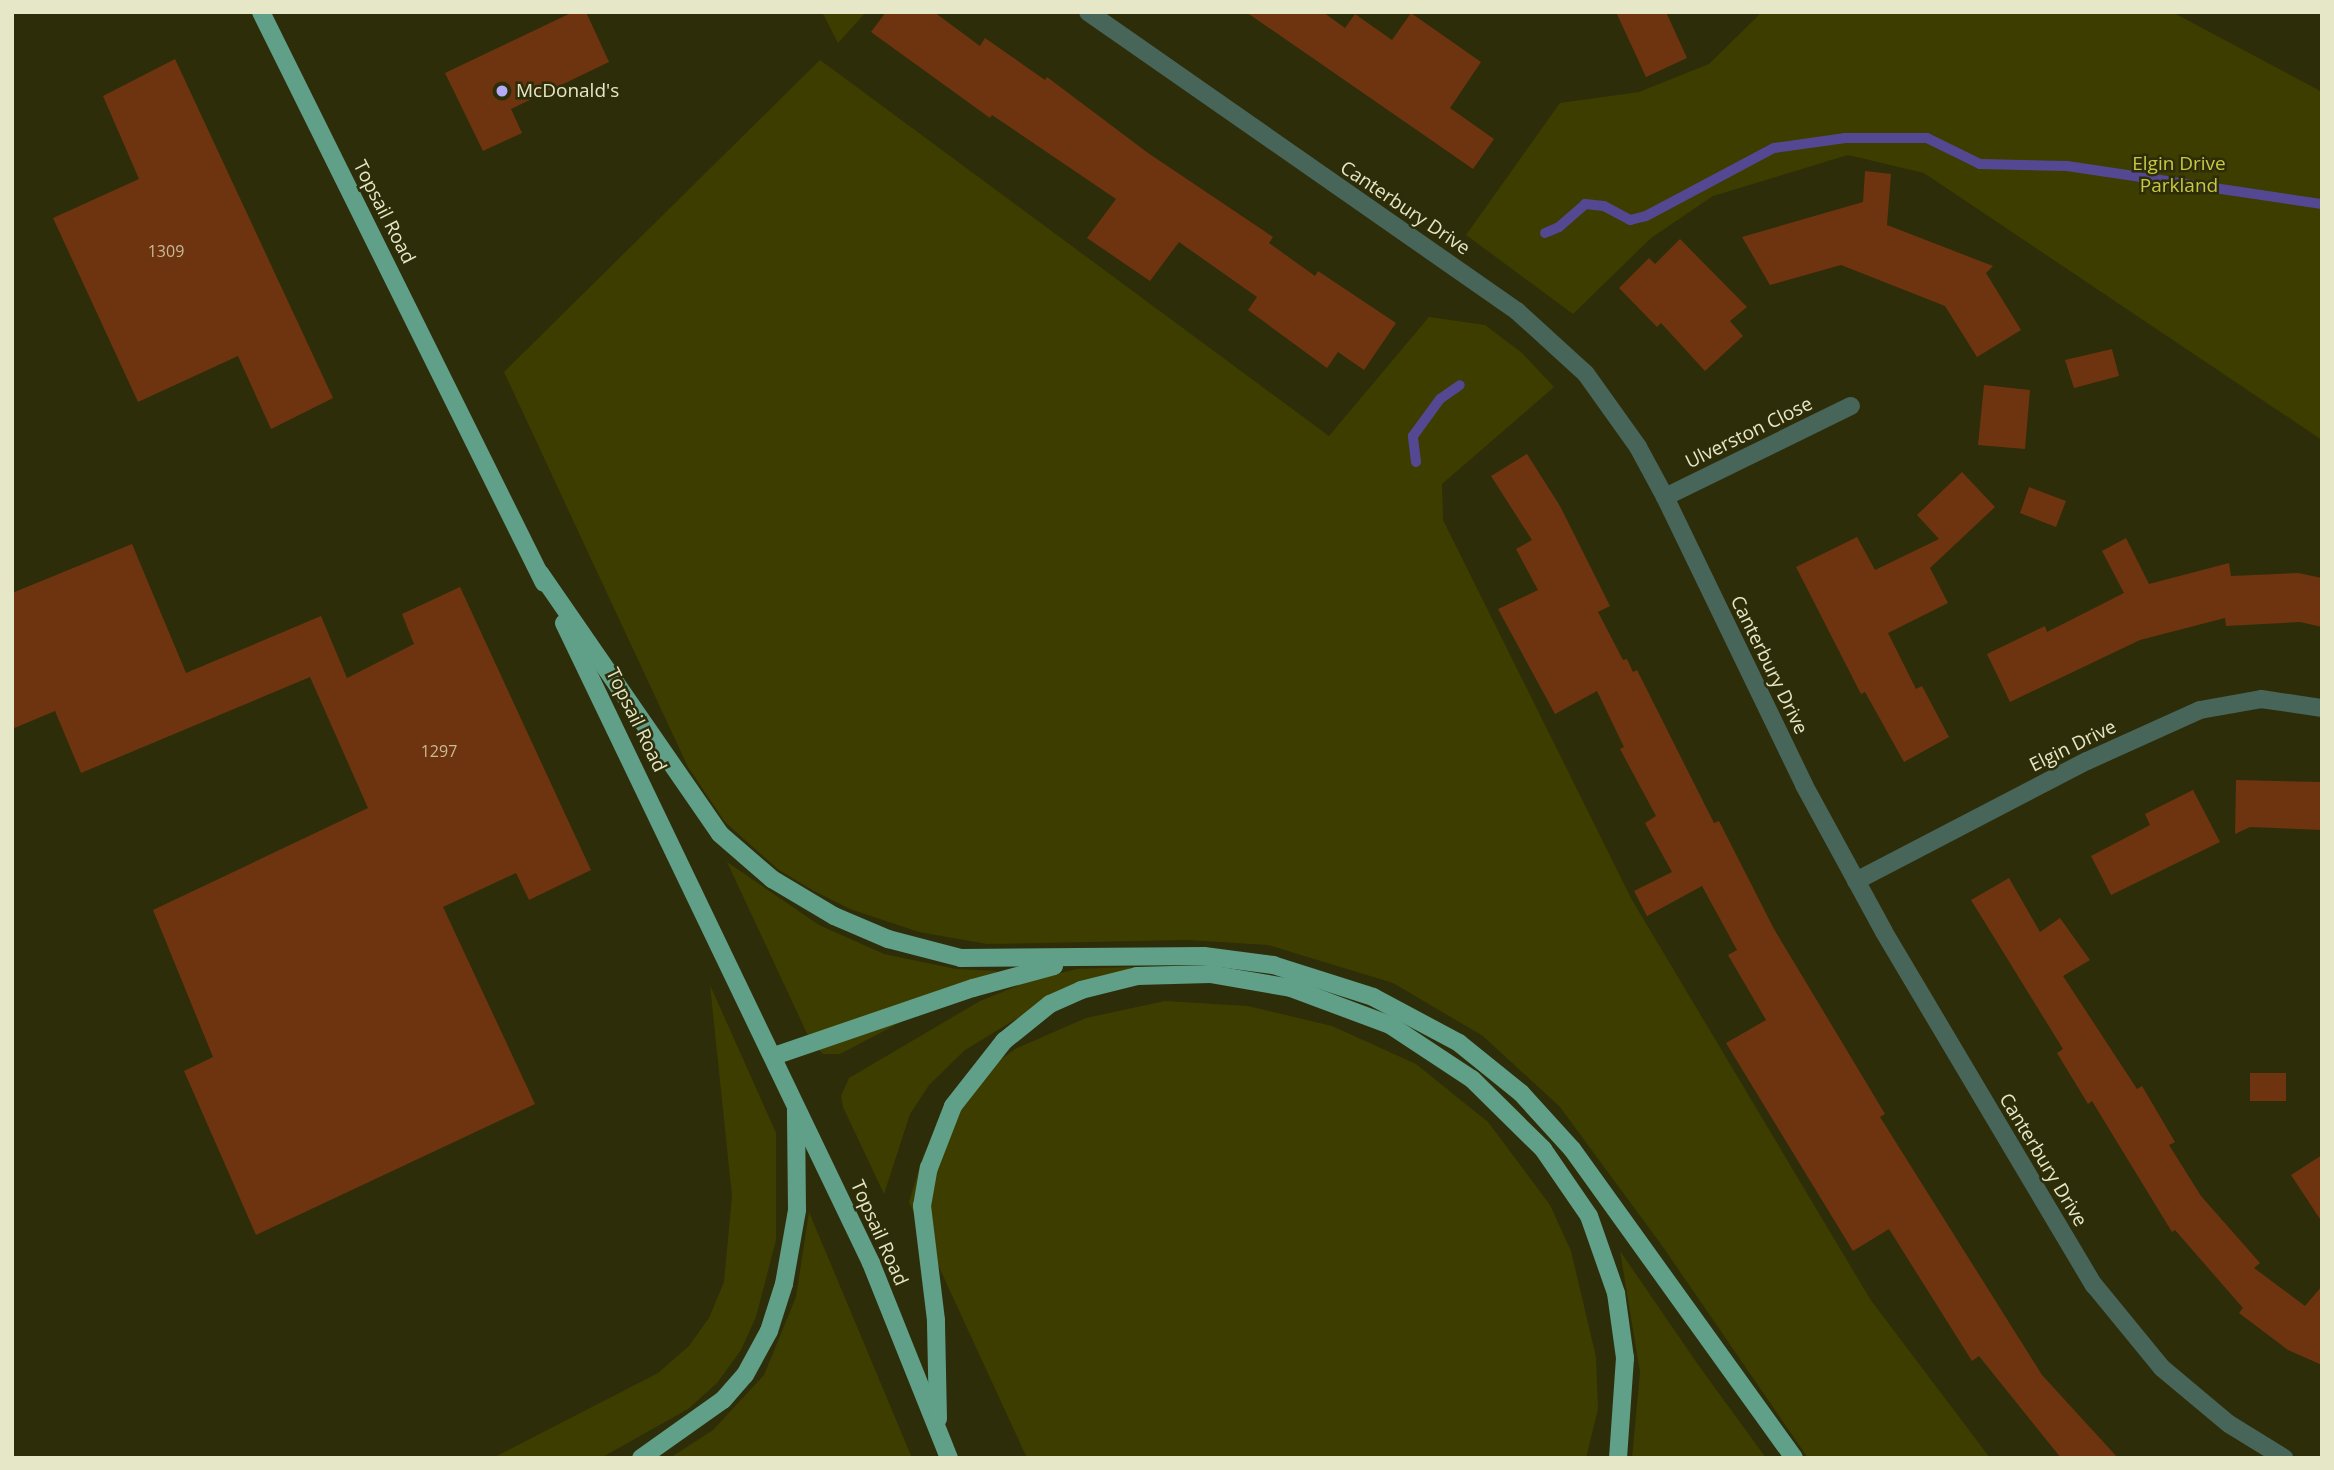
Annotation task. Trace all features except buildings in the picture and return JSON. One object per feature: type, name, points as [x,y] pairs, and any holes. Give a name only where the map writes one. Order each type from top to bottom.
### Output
[{"type":"main road","name":"Topsail Road","points":[[261,12],[540,573],[774,1056],[871,1263],[949,1458]]},
{"type":"main road","points":[[540,573],[645,722],[699,808],[720,834],[772,879],[860,929],[921,949],[961,958],[1204,956],[1273,965],[1374,997],[1459,1043],[1521,1093],[1572,1149],[1794,1458]]},
{"type":"main road","points":[[774,1056],[973,988],[1081,958]]},
{"type":"main road","points":[[938,1429],[936,1320],[922,1206],[929,1168],[953,1105],[1004,1041],[1050,1004],[1081,990],[1136,976],[1210,974],[1291,988],[1390,1025],[1472,1079],[1544,1149],[1589,1216],[1616,1293],[1625,1367],[1618,1458]]},
{"type":"main road","points":[[641,1458],[723,1400],[745,1375],[769,1331],[784,1284],[797,1210],[795,1103]]},
{"type":"street","name":"Canterbury Drive","points":[[1092,13],[1556,343],[1613,409],[1665,498],[1856,881],[2063,1235],[2116,1316],[2188,1391],[2229,1424],[2284,1458]]},
{"type":"street","name":"Ulverston Close","points":[[1665,498],[1851,406]]},
{"type":"street","name":"Elgin Drive","points":[[1856,881],[2087,761],[2200,710],[2262,699],[2322,708]]},
{"type":"green space","points":[[822,12],[866,12],[838,43]]},
{"type":"green space","name":"Elgin Drive Parkland","points":[[1762,12],[2172,12],[2322,92],[2322,440],[1924,173],[1848,155],[1713,196],[1651,238],[1573,314],[1466,235],[1560,103],[1639,92],[1709,64]]},
{"type":"green space","points":[[820,60],[1329,436],[1429,317],[1485,325],[1522,353],[1554,387],[1442,484],[1443,520],[1632,900],[1870,1299],[1990,1458],[1808,1458],[1663,1247],[1560,1107],[1483,1036],[1393,983],[1268,945],[1187,940],[987,944],[919,932],[850,909],[814,891],[779,870],[725,822],[688,767],[504,372]]},
{"type":"green space","points":[[727,862],[819,925],[884,954],[956,969],[998,971],[840,1054],[823,1054],[811,1042]]},
{"type":"green space","points":[[1077,969],[1202,969],[1029,1011],[965,1050],[929,1085],[910,1114],[884,1194],[843,1107],[841,1096],[849,1078],[980,1001],[1032,980]]},
{"type":"green space","points":[[710,985],[776,1133],[776,1240],[756,1317],[741,1350],[717,1383],[688,1409],[601,1458],[493,1458],[658,1373],[689,1346],[709,1318],[724,1282],[732,1196]]},
{"type":"green space","points":[[1165,1001],[1248,1006],[1332,1026],[1416,1064],[1488,1122],[1550,1205],[1571,1251],[1596,1357],[1598,1409],[1586,1458],[1027,1458],[909,1202],[923,1156],[941,1121],[988,1069],[1015,1049],[1086,1018]]},
{"type":"green space","points":[[809,1212],[912,1458],[670,1458],[713,1430],[764,1375],[796,1297]]},
{"type":"green space","points":[[1620,1251],[1766,1458],[1632,1458],[1640,1372]]},
{"type":"waterway","points":[[1545,233],[1559,227],[1585,204],[1604,206],[1630,220],[1646,216],[1774,148],[1845,138],[1927,138],[1980,164],[2067,166],[2322,204]]},
{"type":"waterway","points":[[1416,462],[1413,436],[1440,399],[1460,385]]},
{"type":"place","name":"McDonald's","points":[[502,91]]}]
